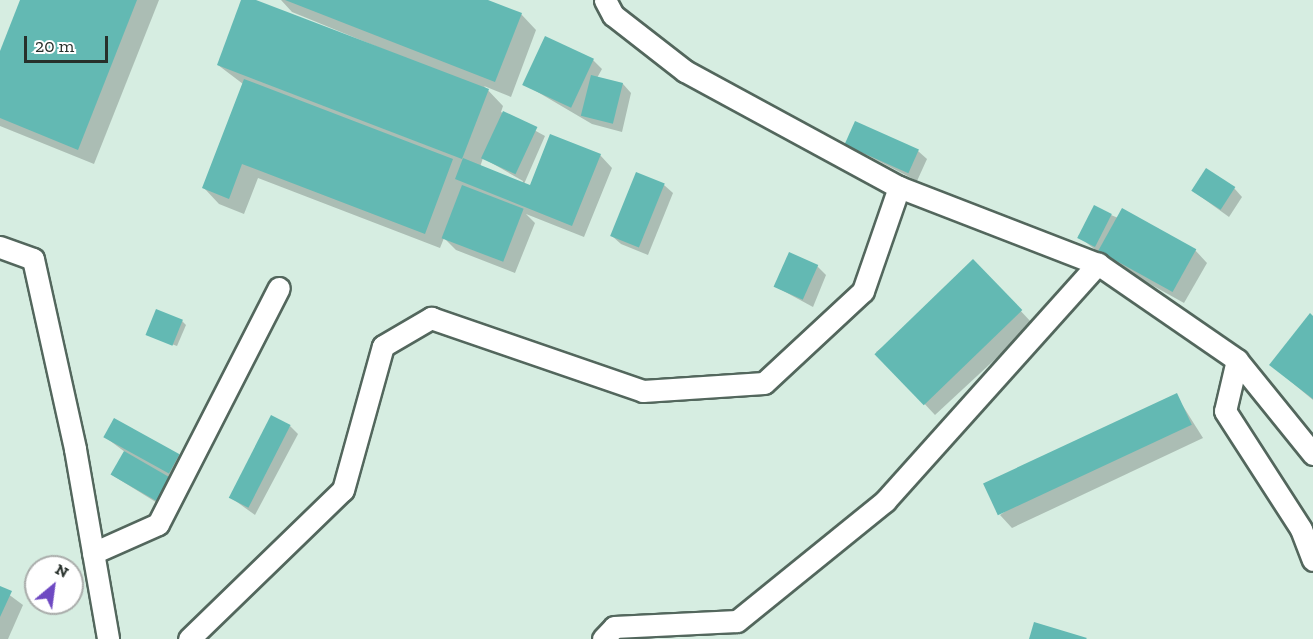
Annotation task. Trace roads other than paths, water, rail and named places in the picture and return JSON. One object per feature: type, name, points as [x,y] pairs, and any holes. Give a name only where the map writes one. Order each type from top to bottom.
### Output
[{"type":"street","points":[[605,0],[613,15],[686,71],[899,188],[1098,264],[1238,360],[1313,454]]},
{"type":"street","points":[[189,639],[344,490],[383,346],[430,318],[643,390],[764,383],[862,291],[899,188]]},
{"type":"street","points":[[0,247],[33,260],[93,553],[108,639]]},
{"type":"street","points":[[603,639],[614,627],[737,621],[885,501],[1098,264]]},
{"type":"street","points":[[93,553],[158,524],[279,288]]},
{"type":"street","points":[[1238,360],[1225,411],[1300,529],[1313,560]]}]
